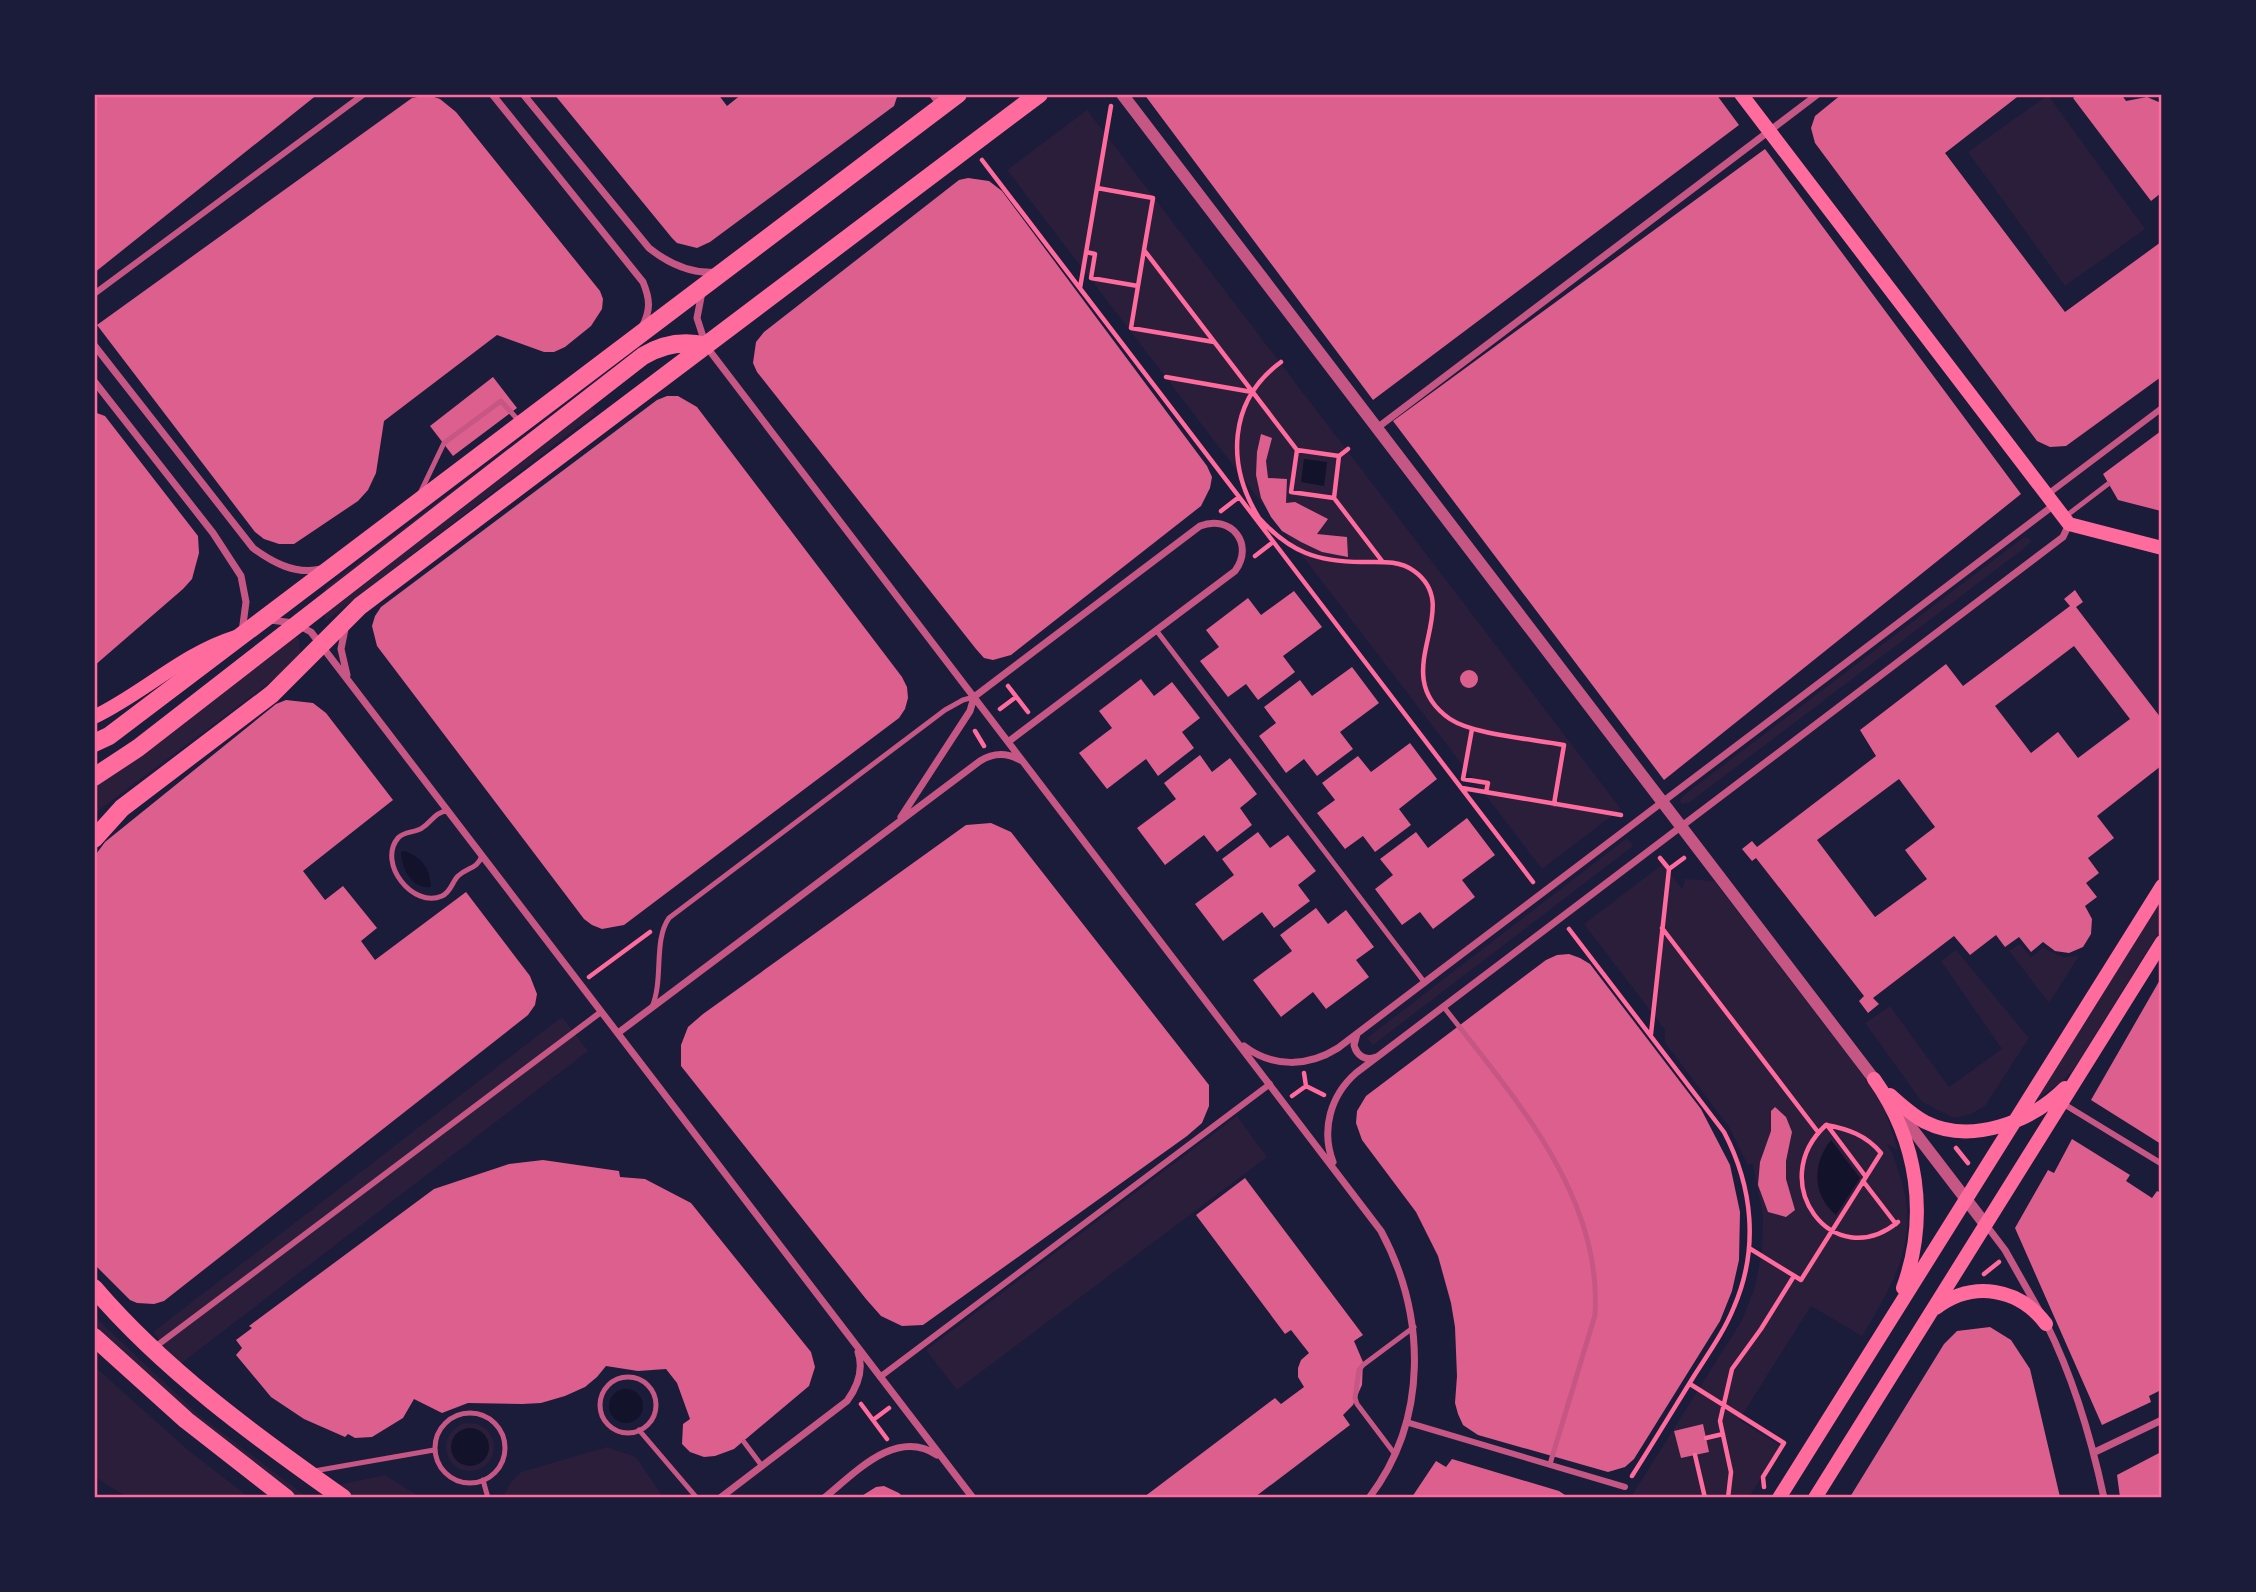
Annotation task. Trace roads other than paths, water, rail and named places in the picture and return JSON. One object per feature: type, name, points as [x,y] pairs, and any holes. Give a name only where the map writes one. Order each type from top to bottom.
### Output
[{"type":"main road","points":[[99,739],[732,265],[937,101],[958,94]]},
{"type":"main road","points":[[94,839],[122,808],[272,694],[360,606],[1039,94]]},
{"type":"main road","points":[[1741,94],[2066,521],[2161,548]]},
{"type":"main road","points":[[94,777],[138,748],[640,358],[670,344],[706,346]]},
{"type":"main road","points":[[94,717],[212,645],[240,636]]},
{"type":"main road","points":[[94,768],[138,748]]},
{"type":"main road","points":[[1773,1496],[1885,1328],[2161,886]]},
{"type":"main road","points":[[1815,1497],[2161,942]]},
{"type":"main road","points":[[1874,1080],[1915,1116],[1940,1128],[1975,1131],[2015,1121],[2051,1100],[2085,1065]]},
{"type":"main road","points":[[1874,1080],[1890,1103],[1902,1128],[1913,1165],[1917,1202],[1916,1239],[1910,1267],[1885,1328]]},
{"type":"main road","points":[[94,1288],[109,1306],[206,1395],[343,1497]]},
{"type":"main road","points":[[1926,1319],[1953,1297],[1975,1290],[1987,1290],[2021,1300],[2031,1306],[2046,1324]]},
{"type":"main road","points":[[94,1337],[186,1420],[286,1497]]},
{"type":"street","points":[[94,294],[364,94]]},
{"type":"street","points":[[492,94],[643,282],[649,297],[650,310],[639,334]]},
{"type":"street","points":[[1122,94],[2008,1255],[2046,1324],[2079,1399],[2095,1452],[2104,1497]]},
{"type":"street","points":[[1377,428],[1818,94]]},
{"type":"street","points":[[525,95],[649,248],[661,258],[691,270],[716,272],[732,265]]},
{"type":"street","points":[[706,284],[698,309],[699,328],[706,346],[1378,1226],[1405,1285],[1413,1326],[1414,1383],[1406,1422],[1394,1453],[1369,1497]]},
{"type":"street","points":[[94,345],[253,548],[275,563],[306,572],[333,566]]},
{"type":"street","points":[[94,381],[213,534],[241,576],[247,602],[240,636]]},
{"type":"street","points":[[1231,1034],[1266,1059],[1303,1062],[1328,1055],[1663,802],[2050,500],[2161,408]]},
{"type":"street","points":[[1343,1180],[1334,1164],[1328,1140],[1328,1119],[1335,1100],[1350,1077],[2063,537],[2066,521]]},
{"type":"street","points":[[897,824],[964,721],[974,697],[1200,526],[1218,523],[1231,528],[1240,537],[1242,560],[1238,568],[1008,742]]},
{"type":"street","points":[[352,686],[342,659],[342,640],[348,622],[360,606]]},
{"type":"street","points":[[260,621],[275,619],[294,623],[311,632],[973,1497]]},
{"type":"street","points":[[618,1034],[984,758],[1007,755],[1025,763]]},
{"type":"street","points":[[154,1348],[601,1012]]},
{"type":"street","points":[[1358,1033],[1354,1045],[1358,1054],[1369,1059],[1377,1057]]},
{"type":"street","points":[[880,1377],[1270,1084]]},
{"type":"street","points":[[2061,1102],[2161,1164]]},
{"type":"street","points":[[720,1497],[841,1407],[853,1394],[859,1380],[861,1364],[854,1342]]},
{"type":"street","points":[[2095,1452],[2161,1420]]},
{"type":"street","points":[[1406,1422],[1625,1487]]},
{"type":"street","points":[[824,1497],[894,1448],[909,1446],[925,1449],[946,1462]]},
{"type":"lane","points":[[415,504],[443,443],[501,401],[522,424]]},
{"type":"lane","points":[[2066,521],[2108,484]]},
{"type":"lane","points":[[1156,630],[1425,983]]},
{"type":"lane","points":[[651,1008],[659,984],[662,933],[669,918],[945,710],[963,699],[974,697]]},
{"type":"lane","points":[[448,811],[438,813],[426,826],[397,839],[393,859],[399,878],[415,893],[435,898],[446,894],[456,878],[477,865],[482,856]]},
{"type":"lane","points":[[1443,1006],[1524,1112],[1551,1154],[1576,1207],[1592,1263],[1596,1292],[1595,1315],[1550,1464]]},
{"type":"lane","points":[[1394,1453],[1357,1404],[1355,1398],[1359,1370],[1413,1326]]},
{"type":"lane","points":[[628,1377],[639,1380],[653,1393],[656,1404],[654,1415],[648,1424],[639,1430],[631,1433],[619,1432],[607,1424],[602,1416],[600,1407],[603,1393],[616,1380],[628,1377]]},
{"type":"lane","points":[[470,1412],[487,1417],[499,1429],[505,1442],[505,1451],[497,1469],[483,1480],[466,1482],[450,1477],[440,1466],[434,1450],[439,1430],[451,1418],[470,1412]]},
{"type":"lane","points":[[639,1430],[697,1497]]},
{"type":"lane","points":[[744,1442],[762,1466]]},
{"type":"lane","points":[[307,1472],[434,1450]]},
{"type":"lane","points":[[483,1480],[488,1497]]}]
